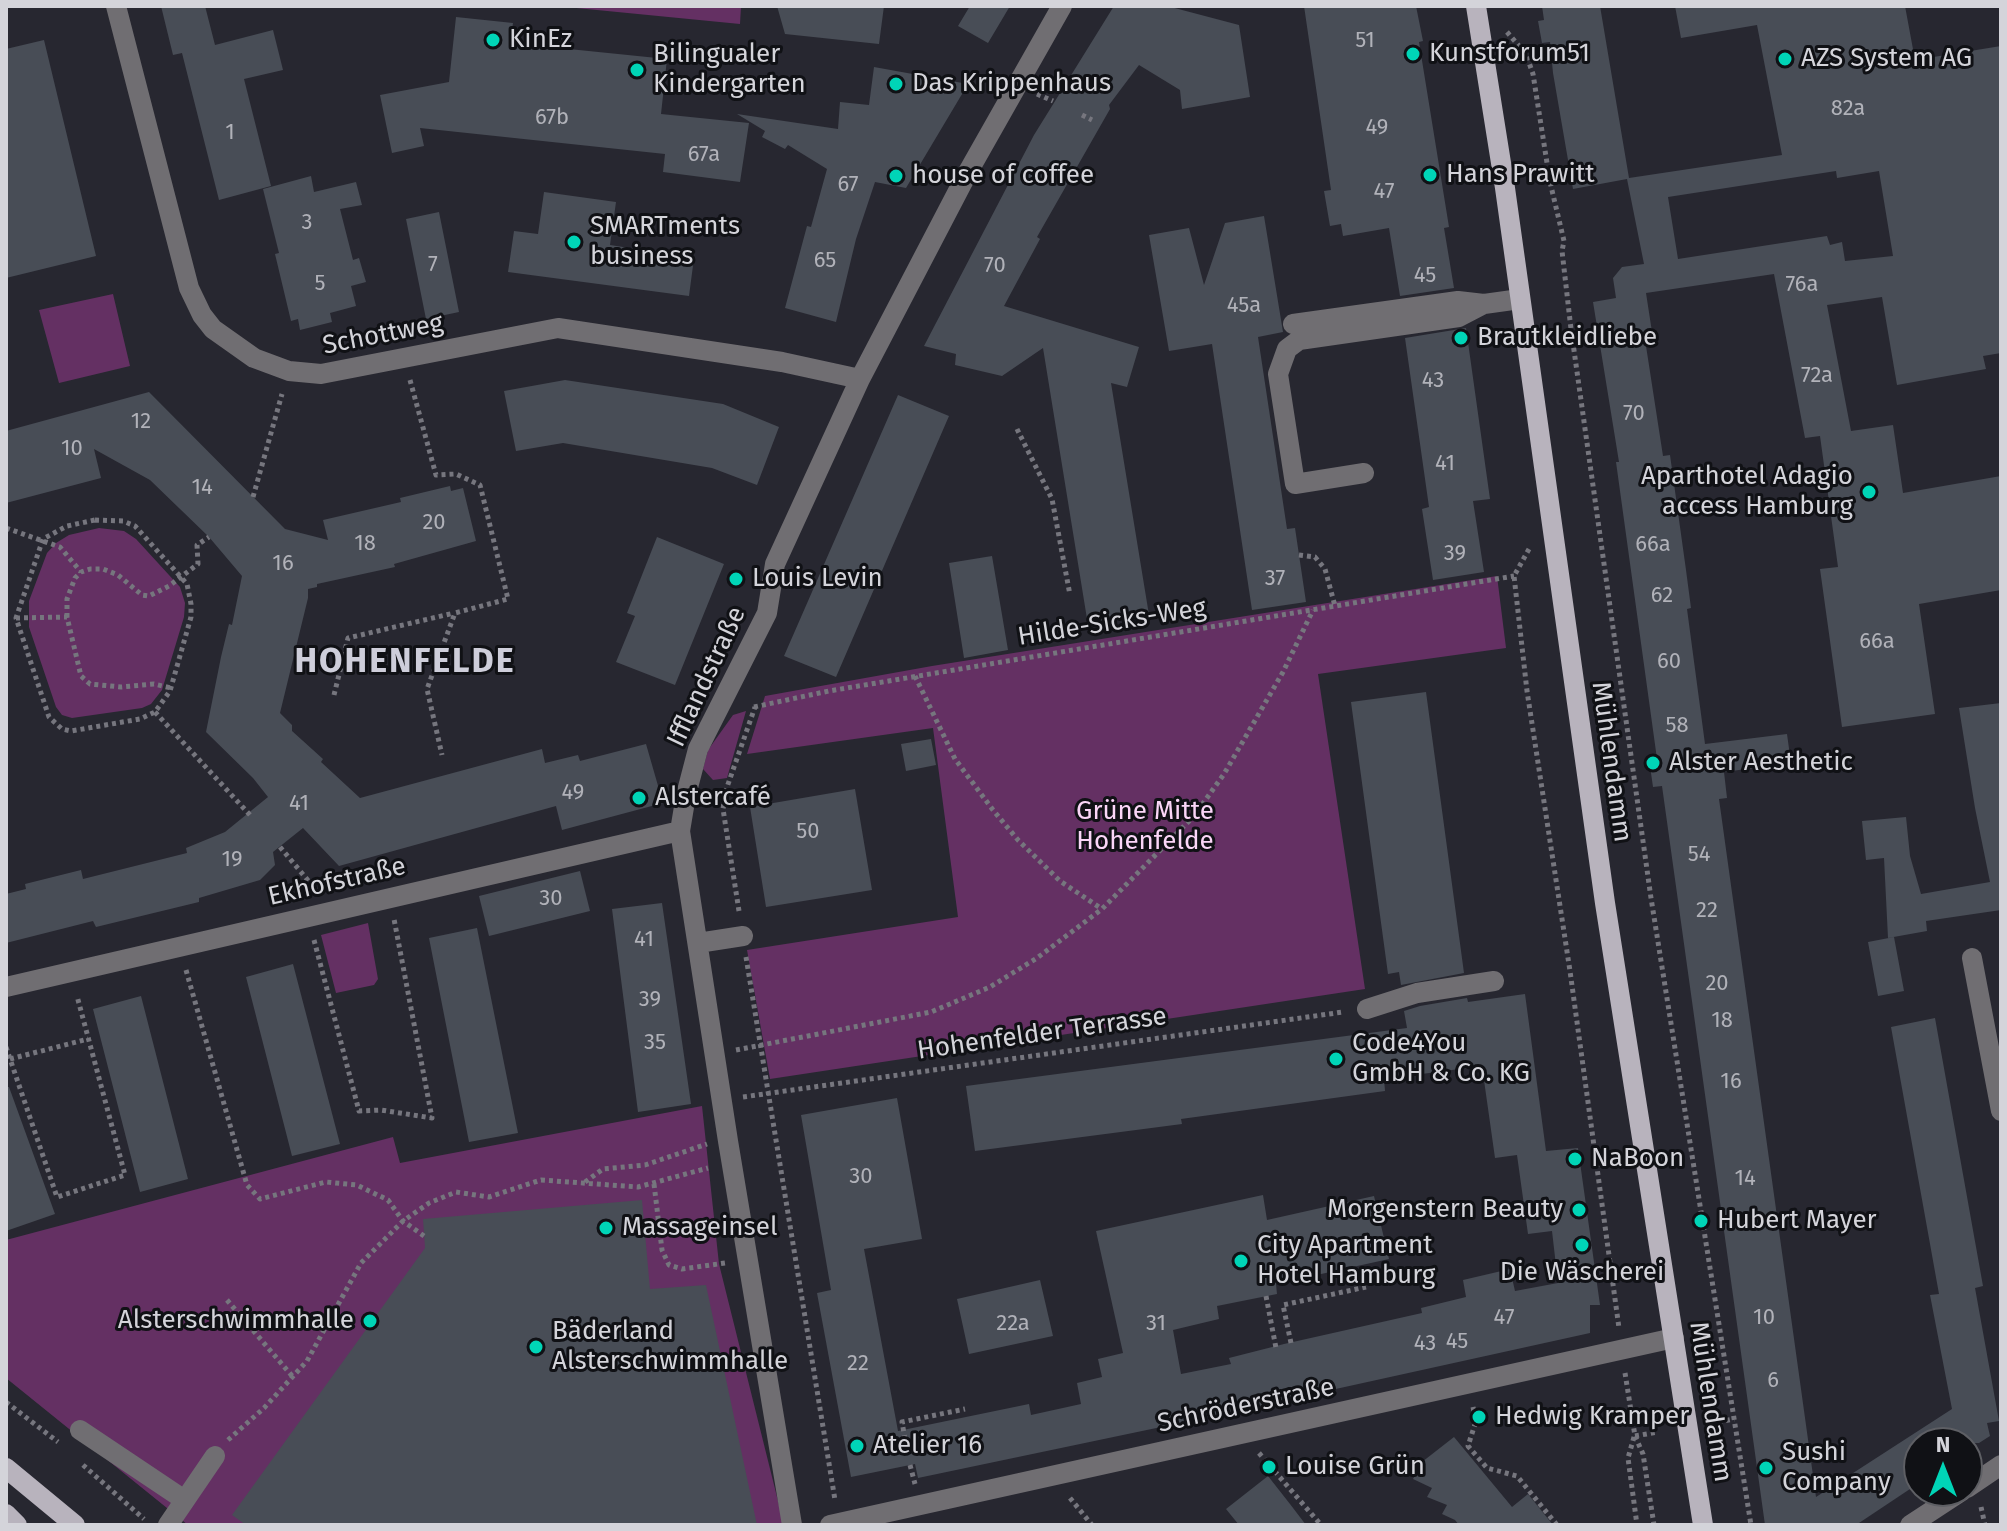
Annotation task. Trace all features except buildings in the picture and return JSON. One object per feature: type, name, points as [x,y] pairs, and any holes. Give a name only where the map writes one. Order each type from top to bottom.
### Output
[{"type":"main road","name":"Mühlendamm","points":[[1476,6],[1490,81],[1605,903],[1703,1525]]},
{"type":"main road","points":[[6,1468],[75,1525]]},
{"type":"main road","points":[[6,1514],[17,1525]]},
{"type":"street","name":"Schottweg","points":[[116,6],[195,302],[213,329],[254,358],[289,371],[321,374],[558,328],[782,362],[860,379]]},
{"type":"street","name":"Ifflandstraße","points":[[792,1525],[680,831],[698,749],[767,613],[775,564],[860,379],[968,172],[1062,6]]},
{"type":"street","points":[[1293,324],[1458,301],[1484,304],[1520,299]]},
{"type":"street","points":[[1364,473],[1295,484],[1278,374],[1287,349],[1299,340],[1459,317],[1484,304]]},
{"type":"street","name":"Ekhofstraße","points":[[6,987],[680,831]]},
{"type":"street","points":[[698,943],[743,936]]},
{"type":"street","points":[[1972,958],[2001,1111]]},
{"type":"street","points":[[1367,1009],[1417,993],[1494,981]]},
{"type":"street","name":"Schröderstraße","points":[[835,1524],[1674,1338]]},
{"type":"street","points":[[80,1430],[183,1499]]},
{"type":"street","points":[[168,1525],[215,1456]]},
{"type":"street","points":[[1983,1477],[2001,1465]]},
{"type":"street","points":[[1910,1525],[1937,1507]]},
{"type":"path","points":[[1501,25],[1526,54],[1533,74],[1550,182],[1564,241],[1562,251],[1571,329],[1607,598],[1651,898],[1751,1525]]},
{"type":"path","points":[[1082,115],[1092,120]]},
{"type":"path","points":[[334,695],[348,638],[508,599],[480,485],[456,474],[436,475],[404,359]]},
{"type":"path","points":[[253,497],[289,371]]},
{"type":"path","points":[[1017,429],[1052,499],[1070,595]]},
{"type":"path","points":[[1549,514],[1514,576],[1527,691],[1621,1349],[1654,1525]]},
{"type":"path","points":[[95,520],[123,521],[135,526],[182,577],[190,593],[191,617],[171,688],[164,703],[155,712],[140,719],[80,730],[62,729],[49,717],[16,618],[43,539],[67,526],[95,520]]},
{"type":"path","points":[[6,528],[60,547],[81,572]]},
{"type":"path","points":[[171,688],[154,684],[121,687],[90,684],[81,676],[67,617],[67,599],[75,578],[90,569],[103,569],[118,575],[142,595],[149,596],[198,564],[197,545],[209,537]]},
{"type":"path","points":[[1299,555],[1315,557],[1325,569],[1335,606]]},
{"type":"path","name":"Hilde-Sicks-Weg","points":[[717,714],[915,676],[1514,576]]},
{"type":"path","points":[[715,1054],[931,1012],[990,987],[1037,958],[1102,909],[1194,816],[1224,774],[1283,672],[1313,610]]},
{"type":"path","points":[[442,755],[427,689],[455,613]]},
{"type":"path","points":[[16,618],[67,617]]},
{"type":"path","points":[[915,676],[955,759],[993,810],[1018,840],[1060,881],[1102,909]]},
{"type":"path","points":[[755,707],[726,790],[723,809],[835,1524]]},
{"type":"path","points":[[155,712],[250,815]]},
{"type":"path","points":[[280,847],[333,909]]},
{"type":"path","points":[[308,915],[359,1111],[381,1110],[432,1118],[390,896]]},
{"type":"path","points":[[180,945],[247,1185],[260,1199],[326,1182],[357,1185],[388,1200],[403,1221],[424,1236]]},
{"type":"path","points":[[6,1047],[57,1197],[125,1175],[71,972]]},
{"type":"path","name":"Hohenfelder Terrasse","points":[[722,1100],[1367,1009]]},
{"type":"path","points":[[10,1059],[88,1039]]},
{"type":"path","points":[[584,1183],[603,1169],[645,1165],[699,1145]]},
{"type":"path","points":[[215,1456],[236,1430],[264,1408],[307,1361],[361,1263],[403,1221],[429,1203],[456,1192],[489,1197],[541,1180],[614,1187],[654,1184],[692,1173]]},
{"type":"path","points":[[654,1184],[662,1250],[669,1265],[682,1269],[719,1264]]},
{"type":"path","points":[[1291,1343],[1283,1305],[1366,1287]]},
{"type":"path","points":[[1266,1296],[1276,1348]]},
{"type":"path","points":[[227,1300],[293,1377]]},
{"type":"path","points":[[1468,1384],[1476,1421],[1468,1446],[1487,1468],[1517,1476],[1557,1525]]},
{"type":"path","points":[[905,1439],[902,1422],[965,1409]]},
{"type":"path","points":[[1718,1422],[1734,1419]]},
{"type":"path","points":[[1635,1436],[1658,1432]]},
{"type":"path","points":[[1242,1434],[1321,1525]]},
{"type":"path","points":[[1635,1436],[1628,1458],[1637,1525]]},
{"type":"path","points":[[1065,1473],[1070,1497],[1092,1525]]},
{"type":"green space","points":[[556,6],[741,6],[740,24]]},
{"type":"green space","points":[[113,294],[130,366],[59,383],[39,310]]},
{"type":"green space","points":[[99,528],[124,531],[136,539],[180,587],[185,603],[184,617],[162,690],[151,704],[72,718],[62,715],[56,707],[29,627],[29,601],[47,553],[56,543],[69,535]]},
{"type":"green space","name":"Grüne Mitte Hohenfelde","points":[[1497,576],[1506,648],[1318,674],[1365,989],[770,1079],[747,950],[958,917],[933,728],[747,754],[765,696],[932,666]]},
{"type":"green space","points":[[746,711],[727,778],[713,780],[703,769],[708,750],[733,715]]},
{"type":"green space","points":[[368,923],[378,979],[374,985],[336,993],[321,935]]},
{"type":"green space","name":"Alsterschwimmhalle","points":[[702,1106],[719,1264],[784,1525],[188,1525],[6,1378],[6,1240],[393,1137],[400,1163]]},
{"type":"place","name":"KinEz","points":[[493,40]]},
{"type":"place","name":"Kunstforum51","points":[[1413,54]]},
{"type":"place","name":"AZS System AG","points":[[1785,59]]},
{"type":"place","name":"Bilingualer Kindergarten","points":[[637,70]]},
{"type":"place","name":"Das Krippenhaus","points":[[896,84]]},
{"type":"place","name":"Hans Prawitt","points":[[1430,175]]},
{"type":"place","name":"house of coffee","points":[[896,176]]},
{"type":"place","name":"SMARTments business","points":[[574,242]]},
{"type":"place","name":"Brautkleidliebe","points":[[1461,338]]},
{"type":"place","name":"Aparthotel Adagio access Hamburg","points":[[1869,492]]},
{"type":"place","name":"Louis Levin","points":[[736,579]]},
{"type":"place","name":"Alster Aesthetic","points":[[1653,763]]},
{"type":"place","name":"Alstercafé","points":[[639,798]]},
{"type":"place","name":"Code4You GmbH & Co. KG","points":[[1336,1059]]},
{"type":"place","name":"NaBoon","points":[[1575,1159]]},
{"type":"place","name":"Morgenstern Beauty","points":[[1579,1210]]},
{"type":"place","name":"Hubert Mayer","points":[[1701,1221]]},
{"type":"place","name":"Massageinsel","points":[[606,1228]]},
{"type":"place","name":"Die Wäscherei","points":[[1582,1245]]},
{"type":"place","name":"City Apartment Hotel Hamburg","points":[[1241,1261]]},
{"type":"place","name":"Alsterschwimmhalle","points":[[370,1321]]},
{"type":"place","name":"Bäderland Alsterschwimmhalle","points":[[536,1347]]},
{"type":"place","name":"Hedwig Kramper","points":[[1479,1417]]},
{"type":"place","name":"Atelier 16","points":[[857,1446]]},
{"type":"place","name":"Louise Grün","points":[[1269,1467]]},
{"type":"place","name":"Sushi Company","points":[[1766,1468]]},
{"type":"district","name":"HOHENFELDE","points":[[405,663]]}]
